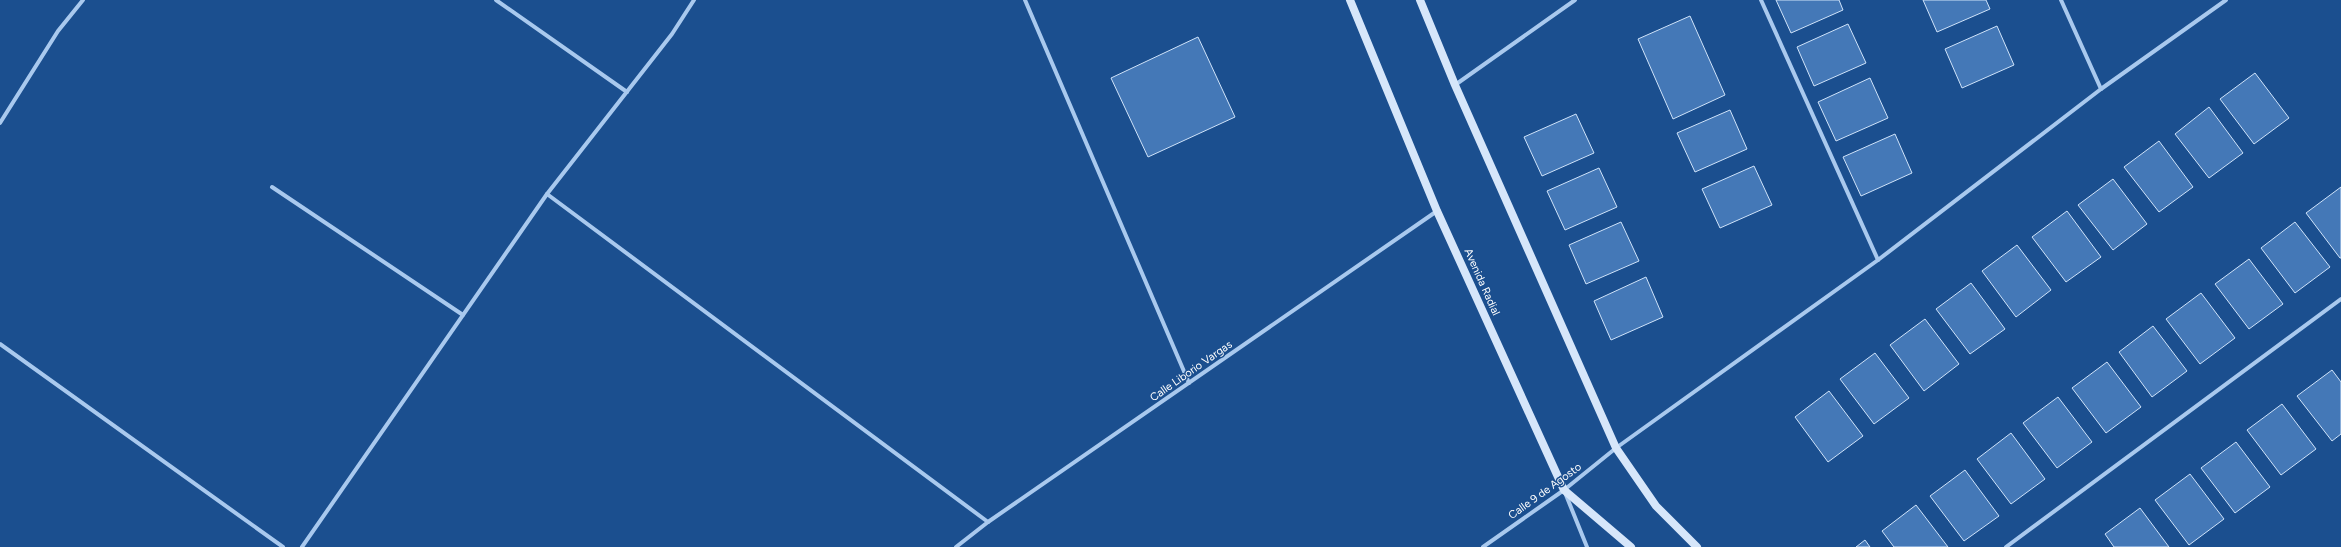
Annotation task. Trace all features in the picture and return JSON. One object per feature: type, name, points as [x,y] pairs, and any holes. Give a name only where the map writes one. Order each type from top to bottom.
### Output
[{"type":"street","points":[[0,123],[58,31],[83,0]]},
{"type":"street","points":[[496,0],[627,92]]},
{"type":"street","points":[[302,547],[547,194],[672,34],[694,0]]},
{"type":"street","points":[[1025,0],[1189,383]]},
{"type":"street","name":"Avenida Radial","points":[[1350,0],[1437,210],[1564,490],[1631,547]]},
{"type":"street","points":[[1420,0],[1455,85],[1616,448],[1656,506],[1697,547]]},
{"type":"street","points":[[1455,85],[1575,0]]},
{"type":"street","points":[[1761,0],[1878,260]]},
{"type":"street","points":[[2062,0],[2101,89]]},
{"type":"street","name":"Calle 9 de Agosto","points":[[1483,547],[1564,490],[1616,448],[1878,260],[2101,89],[2226,0]]},
{"type":"street","points":[[272,187],[463,315]]},
{"type":"street","points":[[547,194],[988,522]]},
{"type":"street","name":"Calle Liborio Vargas","points":[[956,547],[988,522],[1437,210]]},
{"type":"street","points":[[2006,547],[2341,299]]},
{"type":"street","points":[[0,344],[284,547]]},
{"type":"street","points":[[1564,490],[1587,547]]},
{"type":"building","points":[[1776,0],[1839,0],[1843,10],[1791,33]]},
{"type":"building","points":[[1923,0],[1986,0],[1990,9],[1937,32]]},
{"type":"building","points":[[1690,16],[1725,95],[1673,119],[1638,39]]},
{"type":"building","points":[[1848,24],[1866,63],[1814,86],[1797,47]]},
{"type":"building","points":[[1997,26],[2014,65],[1962,88],[1945,49]]},
{"type":"building","points":[[1198,37],[1235,117],[1148,157],[1111,78]]},
{"type":"building","points":[[2255,73],[2289,118],[2254,144],[2220,99]]},
{"type":"building","points":[[1870,78],[1888,118],[1836,141],[1818,102]]},
{"type":"building","points":[[2209,107],[2243,153],[2209,178],[2175,134]]},
{"type":"building","points":[[1730,110],[1747,149],[1695,172],[1677,133]]},
{"type":"building","points":[[1576,114],[1594,153],[1542,176],[1524,137]]},
{"type":"building","points":[[1895,134],[1912,173],[1861,196],[1843,157]]},
{"type":"building","points":[[2159,141],[2193,187],[2159,212],[2124,167]]},
{"type":"building","points":[[1754,166],[1772,205],[1720,228],[1702,189]]},
{"type":"building","points":[[1599,168],[1617,207],[1565,230],[1547,191]]},
{"type":"building","points":[[2113,179],[2147,224],[2113,250],[2078,205]]},
{"type":"building","points":[[2341,187],[2341,258],[2340,258],[2306,213]]},
{"type":"building","points":[[2067,211],[2101,257],[2066,282],[2032,237]]},
{"type":"building","points":[[1621,222],[1639,261],[1586,284],[1569,245]]},
{"type":"building","points":[[2295,222],[2330,267],[2295,293],[2261,248]]},
{"type":"building","points":[[2017,245],[2051,290],[2016,317],[1982,271]]},
{"type":"building","points":[[2249,259],[2283,304],[2249,329],[2215,284]]},
{"type":"building","points":[[1646,277],[1663,317],[1611,340],[1594,301]]},
{"type":"building","points":[[1971,283],[2005,329],[1970,354],[1936,309]]},
{"type":"building","points":[[2201,293],[2235,338],[2200,364],[2166,319]]},
{"type":"building","points":[[1925,319],[1959,364],[1924,391],[1890,345]]},
{"type":"building","points":[[2153,326],[2187,371],[2152,397],[2119,352]]},
{"type":"building","points":[[1875,353],[1909,398],[1874,424],[1840,379]]},
{"type":"building","points":[[2107,362],[2141,407],[2106,433],[2072,388]]},
{"type":"building","points":[[2332,370],[2341,382],[2341,434],[2332,441],[2297,396]]},
{"type":"building","points":[[1829,391],[1863,436],[1828,462],[1795,417]]},
{"type":"building","points":[[2058,397],[2092,442],[2057,468],[2023,423]]},
{"type":"building","points":[[2282,404],[2316,449],[2281,475],[2247,430]]},
{"type":"building","points":[[2011,433],[2045,479],[2011,504],[1977,459]]},
{"type":"building","points":[[2236,442],[2270,487],[2235,513],[2201,468]]},
{"type":"building","points":[[1965,470],[1999,516],[1964,541],[1930,496]]},
{"type":"building","points":[[2190,474],[2224,519],[2189,545],[2155,500]]},
{"type":"building","points":[[1916,505],[1948,547],[1894,547],[1882,531]]},
{"type":"building","points":[[2140,508],[2169,547],[2114,547],[2105,534]]},
{"type":"building","points":[[1865,540],[1870,547],[1856,547]]}]
